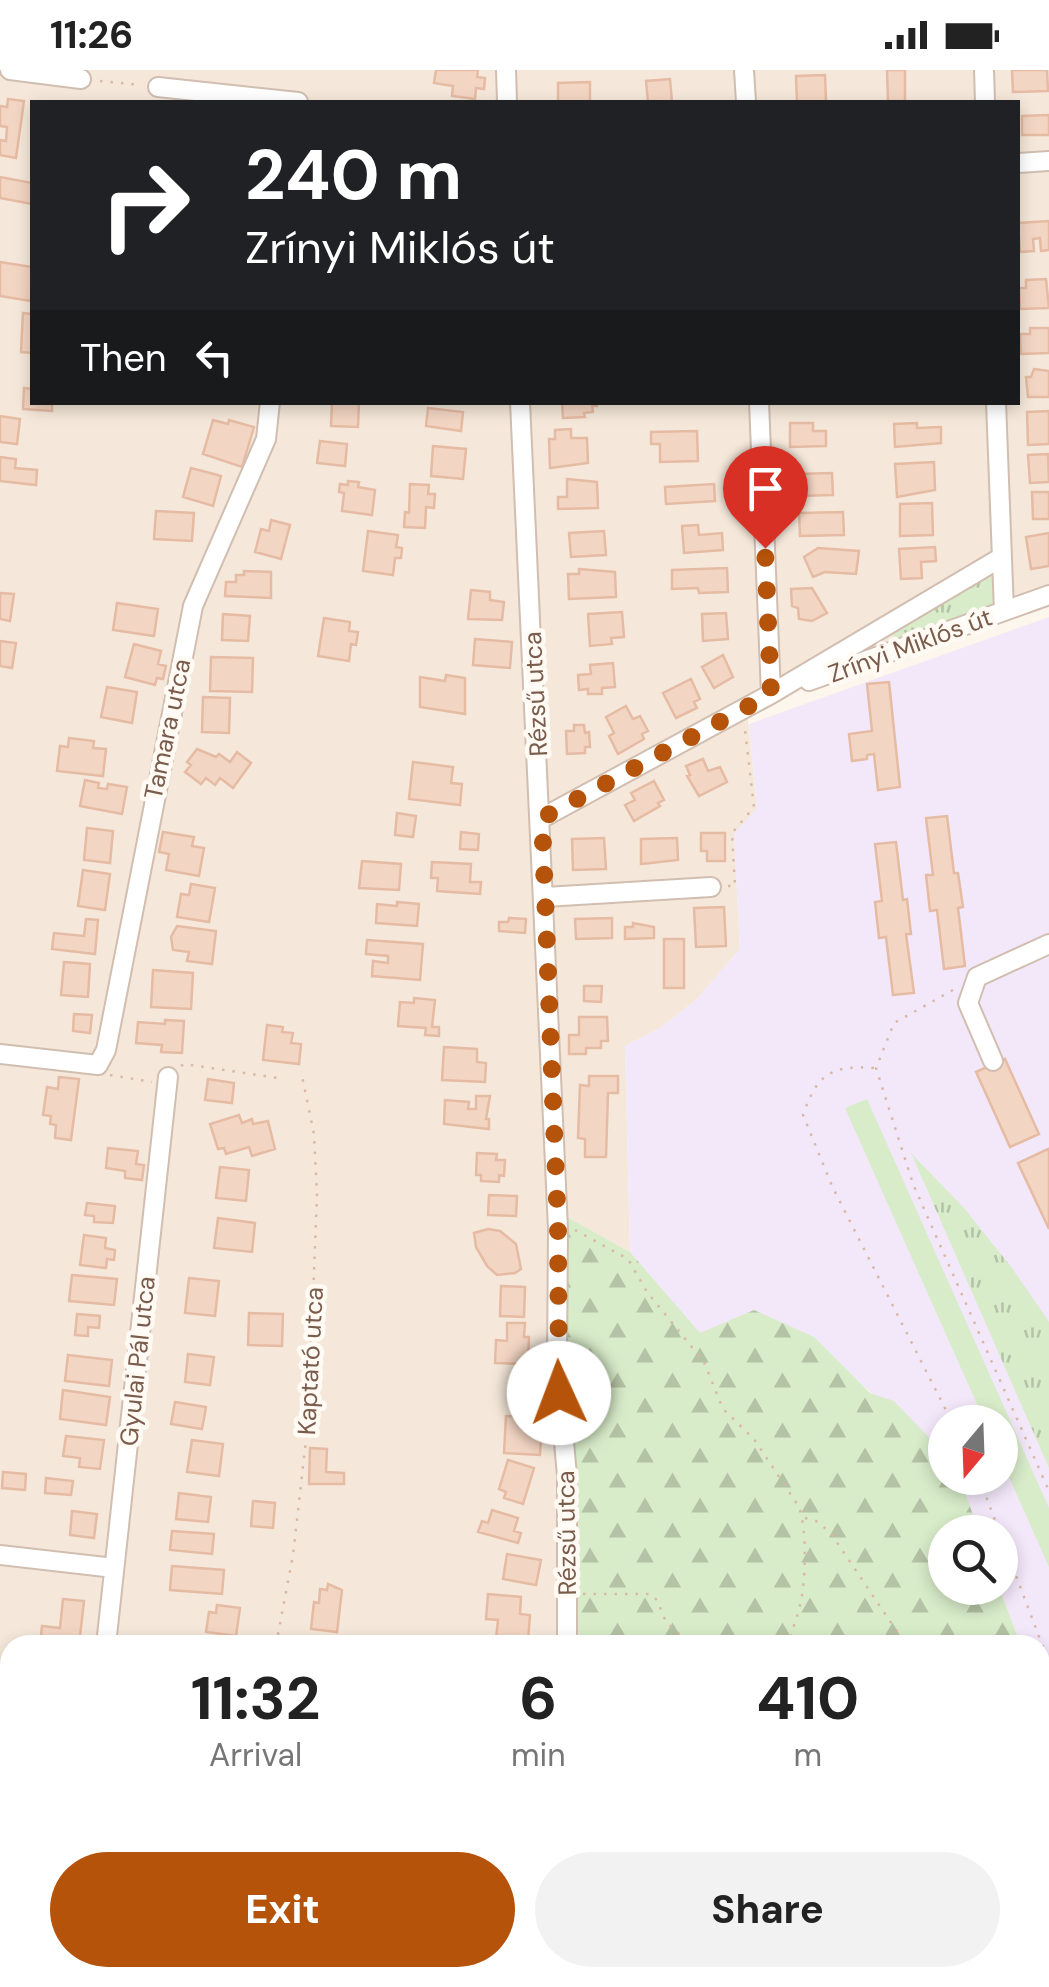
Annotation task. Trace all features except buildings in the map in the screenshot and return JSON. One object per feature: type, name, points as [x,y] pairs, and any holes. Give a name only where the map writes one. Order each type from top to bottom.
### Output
[{"type":"street","points":[[10,70],[81,78]]},
{"type":"street","points":[[506,70],[507,100]]},
{"type":"street","points":[[744,70],[746,100]]},
{"type":"street","points":[[984,70],[985,100]]},
{"type":"street","points":[[158,87],[279,100]]},
{"type":"street","points":[[1020,163],[1049,162]]},
{"type":"street","name":"Tamara utca","points":[[97,1069],[106,1050],[192,606],[266,440],[270,405]]},
{"type":"street","name":"Rézsű utca","points":[[520,405],[546,897],[558,1228],[557,1362],[567,1476],[567,1635]]},
{"type":"street","points":[[759,405],[771,694]]},
{"type":"street","points":[[996,405],[1004,611]]},
{"type":"street","name":"Zrínyi Miklós út","points":[[542,818],[771,694],[1002,557]]},
{"type":"street","name":"Zrínyi Miklós út","points":[[771,694],[1049,595]]},
{"type":"street","points":[[546,897],[711,887]]},
{"type":"street","points":[[993,1061],[968,1003],[976,977],[1049,944]]},
{"type":"street","points":[[0,1054],[97,1069]]},
{"type":"street","name":"Gyulai Pál utca","points":[[107,1635],[161,1079]]},
{"type":"street","points":[[0,1555],[114,1568]]},
{"type":"path","points":[[81,78],[158,87]]},
{"type":"path","points":[[711,887],[735,886],[732,833],[754,807],[743,708]]},
{"type":"path","points":[[976,977],[894,1023],[876,1068],[912,1184],[1049,1491]]},
{"type":"path","points":[[97,1069],[161,1079],[184,1064],[278,1078]]},
{"type":"path","points":[[876,1068],[843,1066],[812,1087],[803,1115],[832,1186],[943,1405]]},
{"type":"path","name":"Kaptató utca","points":[[278,1635],[293,1555],[306,1440],[317,1196],[314,1134],[302,1076]]},
{"type":"path","points":[[558,1228],[576,1230],[628,1259],[647,1292],[704,1362],[723,1409],[754,1440],[794,1498],[803,1518],[801,1604],[792,1635]]},
{"type":"path","points":[[985,1495],[1039,1635]]},
{"type":"path","points":[[803,1518],[816,1520],[830,1532],[900,1635]]},
{"type":"path","points":[[567,1593],[646,1594],[654,1597],[666,1622],[680,1635]]},
{"type":"shaded area","points":[[0,70],[1049,70],[1049,589],[746,699],[757,809],[734,834],[740,949],[697,999],[660,1028],[625,1046],[630,1252],[559,1213],[567,1635],[0,1635]]},
{"type":"shaded area","points":[[1049,617],[1049,1635],[1017,1635],[1006,1605],[1018,1605],[1018,1515],[972,1515],[965,1495],[1018,1495],[1018,1405],[928,1405],[928,1440],[843,1369],[754,1310],[700,1334],[630,1252],[625,1046],[660,1028],[697,999],[740,949],[734,834],[757,808],[749,724]]},
{"type":"green space","points":[[993,573],[996,609],[894,645],[893,629]]},
{"type":"green space","points":[[867,1099],[1003,1405],[977,1405],[845,1108]]},
{"type":"green space","points":[[911,1153],[964,1208],[1049,1322],[1049,1468]]},
{"type":"green space","points":[[558,1212],[630,1252],[700,1333],[754,1310],[814,1337],[870,1393],[894,1401],[928,1436],[928,1495],[966,1495],[973,1515],[928,1515],[928,1605],[1006,1605],[1017,1635],[567,1635]]},
{"type":"green space","points":[[1018,1438],[1049,1508],[1049,1567],[1017,1495]]},
{"type":"route","points":[[559,1393],[558,1228],[542,818],[771,694],[765,548]]}]
